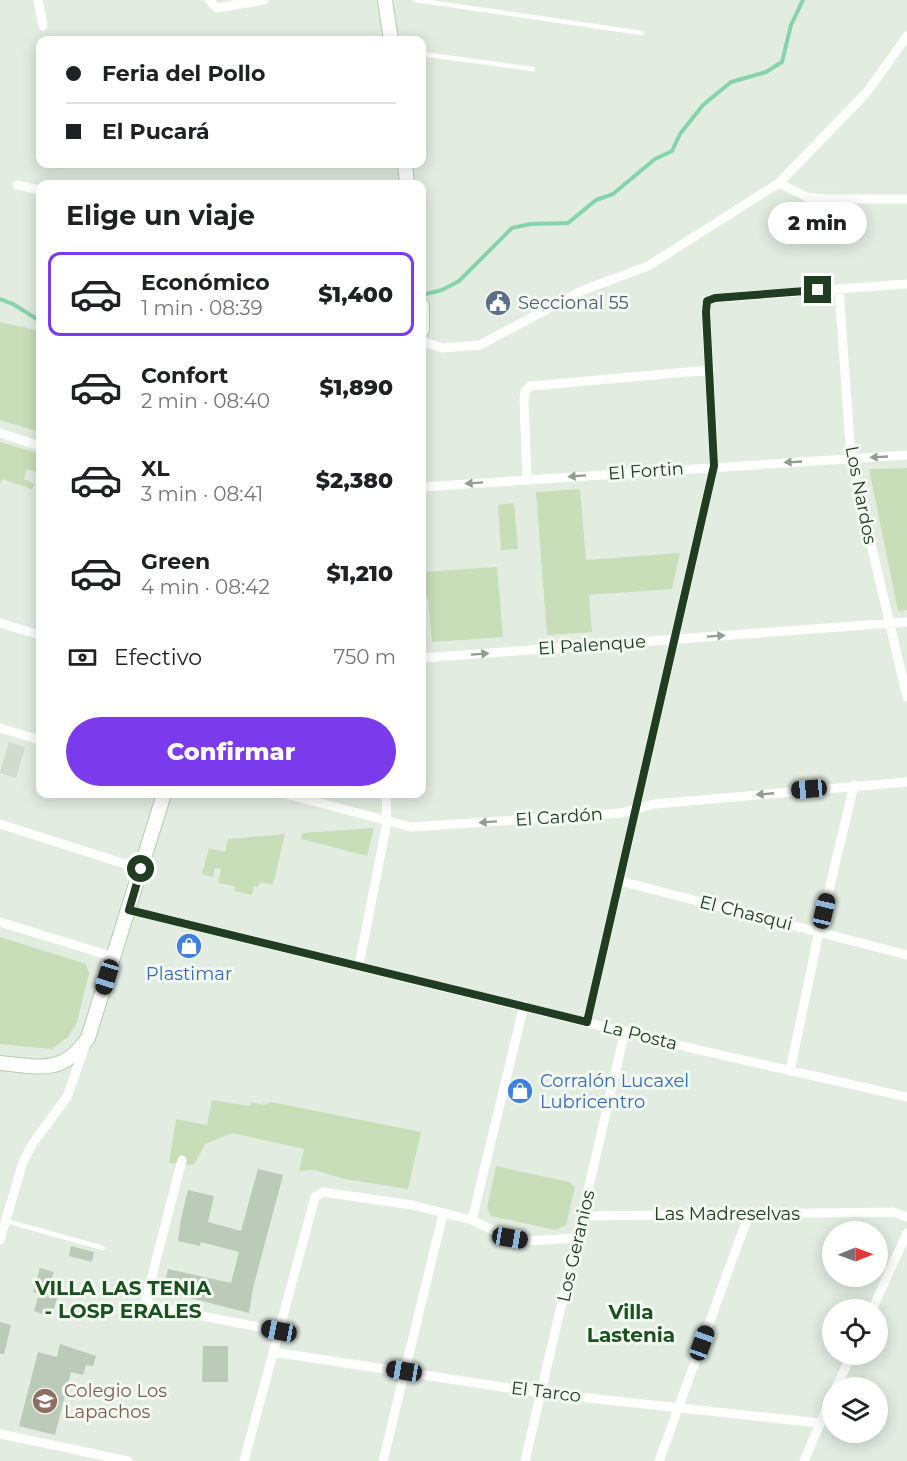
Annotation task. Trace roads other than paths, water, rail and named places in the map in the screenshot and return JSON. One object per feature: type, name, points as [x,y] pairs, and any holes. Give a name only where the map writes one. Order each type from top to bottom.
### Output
[{"type":"main road","points":[[385,0],[390,36]]},
{"type":"main road","points":[[0,1063],[33,1066],[57,1065],[73,1057],[88,1038],[163,798]]},
{"type":"street","points":[[38,0],[43,26]]},
{"type":"street","points":[[208,0],[218,8],[264,0]]},
{"type":"street","points":[[426,343],[442,348],[480,345],[581,291],[648,266],[779,183],[867,92],[907,36]]},
{"type":"street","points":[[779,183],[807,197],[907,199]]},
{"type":"street","points":[[17,185],[36,189]]},
{"type":"street","points":[[587,1022],[714,466],[707,301],[715,298],[907,284]]},
{"type":"street","name":"Los Nardos","points":[[839,289],[851,459],[907,697]]},
{"type":"street","points":[[527,479],[524,399],[525,392],[530,386],[710,370]]},
{"type":"street","points":[[0,433],[36,445]]},
{"type":"street","name":"El Fortin","points":[[426,487],[907,455]]},
{"type":"street","name":"El Palenque","points":[[426,658],[907,622]]},
{"type":"street","points":[[0,623],[36,634]]},
{"type":"street","points":[[0,728],[36,739]]},
{"type":"street","name":"El Cardón","points":[[300,798],[411,827],[621,813],[654,804],[907,782]]},
{"type":"street","points":[[790,1071],[819,932],[854,785]]},
{"type":"street","points":[[359,965],[387,822],[386,798]]},
{"type":"street","points":[[0,824],[141,869]]},
{"type":"street","name":"El Chasqui","points":[[620,881],[907,956]]},
{"type":"street","name":"La Posta","points":[[129,910],[790,1071],[907,1097]]},
{"type":"street","points":[[0,922],[114,957]]},
{"type":"street","points":[[472,1220],[524,1005]]},
{"type":"street","name":"Los Geranios","points":[[525,1461],[625,1031]]},
{"type":"street","points":[[0,1240],[23,1162],[33,1143],[67,1096],[88,1038]]},
{"type":"street","points":[[182,1160],[146,1299],[151,1306],[279,1331]]},
{"type":"street","points":[[244,1461],[315,1197],[323,1192],[412,1205],[472,1220],[496,1233],[526,1241],[578,1238]]},
{"type":"street","name":"Las Madreselvas","points":[[583,1216],[892,1212],[907,1217]]},
{"type":"street","points":[[383,1461],[443,1214]]},
{"type":"street","points":[[659,1461],[749,1214]]},
{"type":"street","points":[[877,1299],[907,1233]]},
{"type":"street","name":"El Tarco","points":[[273,1352],[542,1393],[820,1423]]},
{"type":"street","points":[[804,1461],[822,1418]]},
{"type":"street","points":[[0,1434],[128,1461]]},
{"type":"lane","points":[[415,0],[642,33]]},
{"type":"lane","points":[[426,55],[532,69]]},
{"type":"lane","points":[[6,1221],[103,1248]]},
{"type":"waterway","points":[[426,294],[442,290],[459,281],[512,228],[530,224],[568,223],[596,200],[613,194],[655,159],[672,151],[680,134],[703,105],[731,82],[766,72],[782,62],[791,25],[803,0]]},
{"type":"waterway","points":[[0,299],[36,318]]},
{"type":"place","name":"Seccional 55","points":[[498,303]]},
{"type":"place","name":"Plastimar","points":[[189,946]]},
{"type":"place","name":"Corralón Lucaxel Lubricentro","points":[[520,1091]]},
{"type":"place","name":"Colegio Los Lapachos","points":[[45,1401]]},
{"type":"district","name":"VILLA LAS TENIA - LOSP ERALES","points":[[123,1300]]},
{"type":"district","name":"Villa Lastenia","points":[[631,1324]]}]
